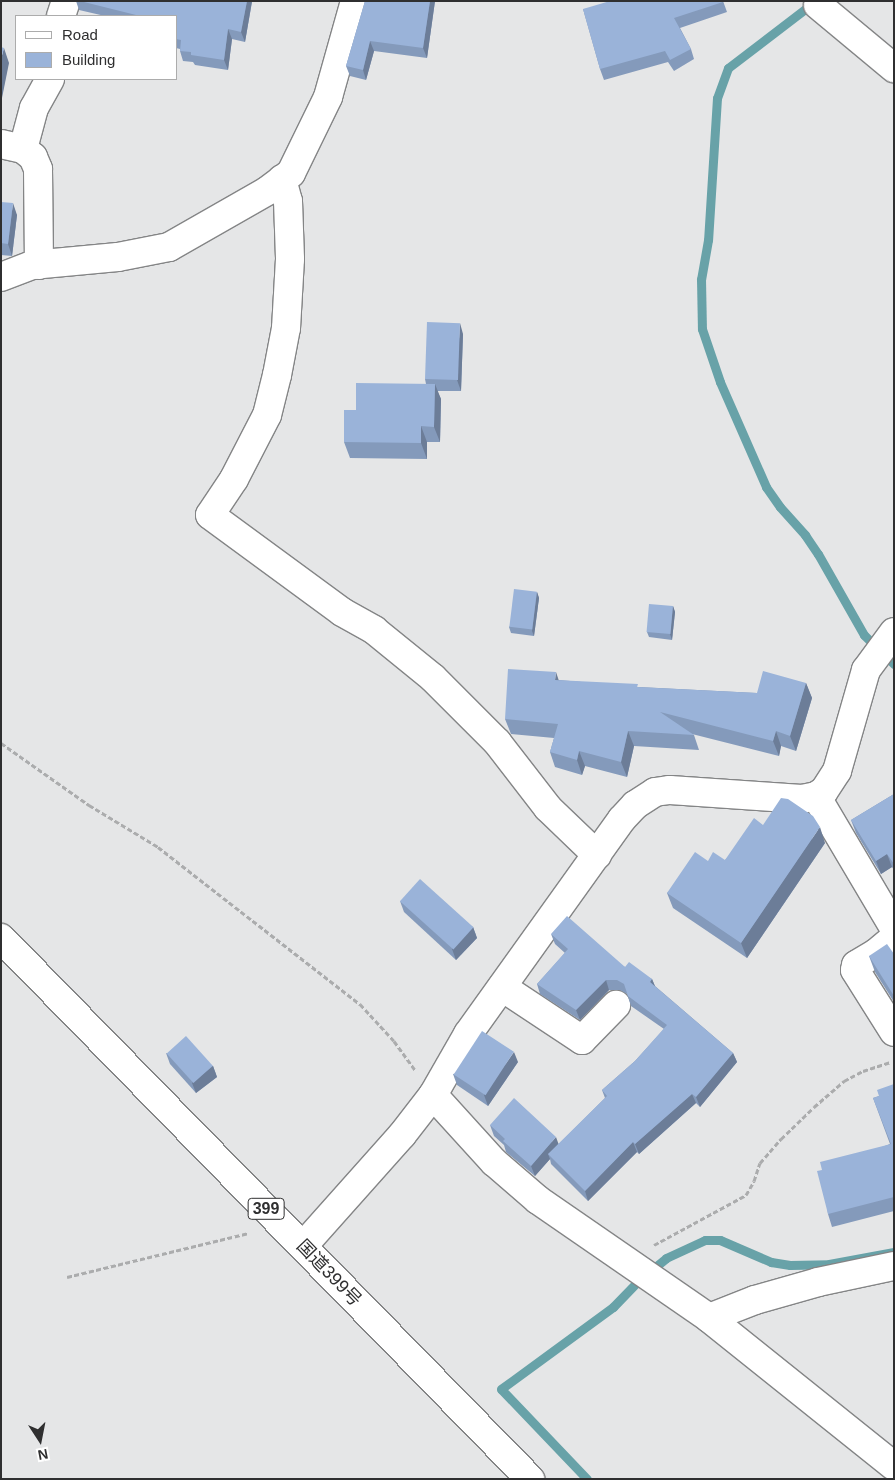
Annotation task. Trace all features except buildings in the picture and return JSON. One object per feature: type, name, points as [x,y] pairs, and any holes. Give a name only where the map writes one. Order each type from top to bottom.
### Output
[{"type":"main road","points":[[61,15],[66,1]]},
{"type":"main road","points":[[1,277],[32,265],[118,257],[168,247],[267,191],[291,173],[328,97],[355,1]]},
{"type":"main road","points":[[818,5],[894,68]]},
{"type":"main road","points":[[38,265],[38,169],[33,157],[12,147],[49,80]]},
{"type":"main road","points":[[282,179],[288,201],[290,260],[286,328],[277,374],[267,415],[234,478],[210,515],[342,612],[374,630],[433,678],[497,742],[548,808],[597,855]]},
{"type":"main road","points":[[303,1246],[402,1135],[433,1095],[468,1034],[635,805],[655,792],[670,790],[802,799],[816,796],[824,791],[837,770],[866,670],[889,638]]},
{"type":"main road","points":[[816,796],[894,928]]},
{"type":"main road","name":"国道399号","points":[[1,938],[530,1479]]},
{"type":"main road","points":[[894,938],[876,953],[856,965],[856,970],[894,1032]]},
{"type":"main road","points":[[502,987],[582,1040],[616,1005]]},
{"type":"main road","points":[[433,1095],[494,1162],[531,1193],[709,1318],[894,1466]]},
{"type":"main road","points":[[709,1318],[754,1300],[818,1282],[894,1266]]},
{"type":"path","points":[[1,744],[89,805],[158,847],[360,1004],[394,1041],[433,1095]]},
{"type":"path","points":[[638,1268],[653,1246],[746,1195],[754,1181],[760,1163],[781,1139],[844,1081],[863,1071],[894,1061]]},
{"type":"path","points":[[67,1277],[282,1225]]},
{"type":"waterway","points":[[813,3],[728,68],[717,98],[708,240],[701,279],[702,329],[720,382],[766,487],[818,554],[864,635],[894,664]]},
{"type":"waterway","points":[[587,1479],[501,1389],[613,1307],[638,1281],[666,1258],[705,1240],[720,1240],[771,1262],[790,1265],[829,1264],[894,1252]]}]
